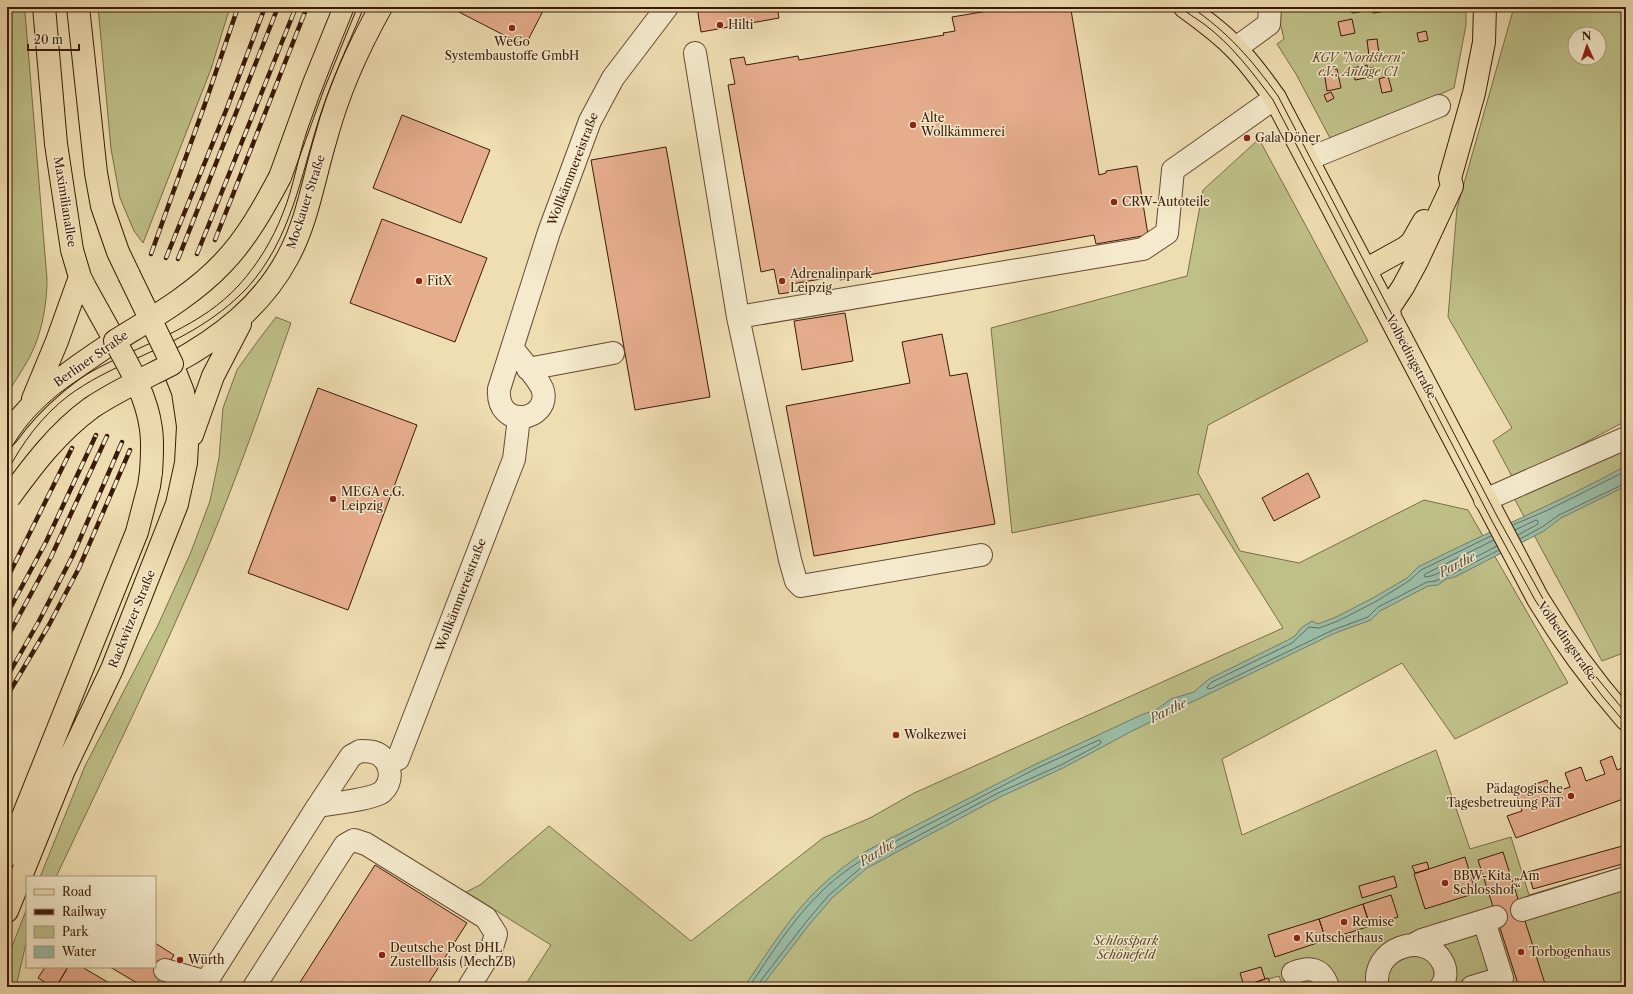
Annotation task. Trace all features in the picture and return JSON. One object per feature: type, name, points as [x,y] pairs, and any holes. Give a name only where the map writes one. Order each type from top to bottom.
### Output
[{"type":"main road","name":"Maximilianallee","points":[[44,7],[56,144],[72,250],[80,277],[136,382]]},
{"type":"main road","points":[[78,7],[96,173],[102,206],[118,252],[150,319]]},
{"type":"main road","name":"Berliner Straße","points":[[7,434],[31,404],[70,371],[186,294],[218,267],[243,239],[259,216],[280,177],[313,86],[345,7]]},
{"type":"main road","name":"Mockauer Straße","points":[[136,382],[172,364],[212,341],[245,314],[264,293],[288,256],[298,235],[326,137],[343,88],[363,40],[381,7]]},
{"type":"main road","name":"Volbedingstraße","points":[[1186,7],[1207,22],[1236,48],[1252,66],[1275,98],[1538,599],[1584,668],[1626,719]]},
{"type":"main road","points":[[1390,316],[1389,308],[1403,287],[1417,261],[1452,186],[1450,178],[1474,93],[1484,42],[1485,7]]},
{"type":"main road","points":[[1365,270],[1406,248],[1412,242],[1442,184],[1450,178]]},
{"type":"main road","points":[[31,404],[57,341],[80,277]]},
{"type":"main road","points":[[187,455],[213,376],[245,314]]},
{"type":"main road","name":"Rackwitzer Straße","points":[[7,911],[55,791],[112,669],[177,504],[187,455],[187,409],[179,379],[150,319]]},
{"type":"main road","points":[[7,856],[137,532],[149,486],[151,472],[151,430],[146,405],[136,382],[91,408],[65,430],[26,474],[8,500]]},
{"type":"street","name":"Wollkämmereistraße","points":[[387,763],[398,759],[514,459],[519,418],[510,415],[502,408],[498,399],[499,389],[549,232],[590,121],[613,78],[667,7]]},
{"type":"street","points":[[1236,48],[1269,24],[1270,7]]},
{"type":"street","points":[[695,53],[738,317],[790,560],[796,581],[801,586],[980,554]]},
{"type":"street","points":[[738,317],[1143,250],[1167,233],[1173,170],[1275,98]]},
{"type":"street","points":[[1308,159],[1439,106]]},
{"type":"street","points":[[512,348],[539,382],[543,391],[542,401],[537,410],[529,416],[519,418]]},
{"type":"street","points":[[528,369],[613,353]]},
{"type":"street","points":[[1485,500],[1626,438]]},
{"type":"street","points":[[165,970],[205,985],[318,806],[351,756],[360,751],[371,751],[380,755],[387,763],[390,773],[388,783],[382,792],[372,797],[318,806]]},
{"type":"street","points":[[254,987],[345,845],[354,840],[366,844],[486,918],[496,934],[491,951],[469,987]]},
{"type":"street","points":[[1522,910],[1626,878]]},
{"type":"street","points":[[1413,945],[1422,940],[1490,919],[1504,983],[1472,987]]},
{"type":"street","points":[[1376,986],[1379,968],[1385,958],[1402,946],[1413,945],[1430,949],[1441,959],[1445,969],[1445,975],[1441,987]]},
{"type":"street","points":[[1293,974],[1307,969],[1313,969],[1324,976],[1328,987]]},
{"type":"green space","points":[[7,7],[24,7],[25,12],[47,279],[45,308],[38,337],[28,359],[7,394]]},
{"type":"green space","points":[[98,7],[230,7],[211,69],[143,243],[134,231],[120,198],[111,149]]},
{"type":"green space","name":"KGV \"Nordstern\" e.V., Anlage C1","points":[[1279,7],[1466,7],[1466,25],[1454,88],[1330,138],[1296,74],[1277,44],[1284,39],[1278,14]]},
{"type":"green space","points":[[1514,7],[1626,7],[1626,421],[1514,480],[1493,441],[1512,428],[1448,317],[1457,208]]},
{"type":"green space","name":"Schlosspark Schönefeld","points":[[1259,139],[1368,341],[1208,425],[1198,473],[1240,551],[1299,563],[1424,500],[1468,510],[1568,683],[1455,739],[1402,663],[1222,759],[1242,835],[1436,750],[1470,849],[1511,837],[1529,895],[1626,866],[1626,987],[1283,987],[1279,976],[1243,987],[524,987],[551,945],[466,892],[480,885],[549,826],[691,941],[823,838],[870,818],[914,793],[1283,628],[1199,494],[1012,533],[991,328],[1187,276],[1203,190]]},
{"type":"green space","points":[[276,317],[291,323],[262,407],[220,518],[154,670],[56,876],[40,876],[85,766],[158,625],[191,552],[210,501],[219,458],[223,408],[237,370]]},
{"type":"green space","points":[[1626,442],[1626,652],[1602,661],[1514,498]]},
{"type":"green space","points":[[26,911],[26,943],[16,987],[7,987],[7,959]]},
{"type":"water","name":"Parthe","points":[[1626,466],[1626,486],[1561,518],[1544,531],[1455,577],[1446,579],[1438,585],[1428,586],[1380,611],[1371,620],[1335,633],[1132,731],[1063,768],[1000,797],[867,868],[832,898],[761,987],[744,987],[799,909],[837,872],[868,850],[1036,764],[1141,715],[1156,710],[1171,699],[1194,692],[1209,679],[1295,636],[1301,628],[1312,621],[1318,624],[1336,617],[1407,578],[1418,567],[1600,480]]},
{"type":"building","name":"WeGo Systembaustoffe GmbH","points":[[459,7],[545,7],[525,46],[457,11]]},
{"type":"building","name":"Hilti","points":[[697,7],[777,7],[779,18],[701,32]]},
{"type":"building","name":"Alte Wollkämmerei","points":[[1012,7],[1066,7],[1071,10],[1099,175],[1106,173],[1106,171],[1137,166],[1148,235],[1096,244],[1094,235],[840,280],[839,276],[791,284],[793,292],[779,294],[774,269],[761,272],[728,85],[735,84],[730,59],[744,57],[746,65],[798,56],[799,60],[944,35],[943,33],[955,31],[952,17]]},
{"type":"building","points":[[1351,7],[1360,7],[1360,12],[1352,13]]},
{"type":"building","points":[[1360,7],[1370,7],[1370,9],[1360,11]]},
{"type":"building","points":[[1372,7],[1381,7],[1381,12],[1373,13]]},
{"type":"building","points":[[1352,19],[1355,33],[1341,36],[1338,22]]},
{"type":"building","points":[[1426,31],[1428,40],[1419,42],[1417,33]]},
{"type":"building","points":[[1377,39],[1379,54],[1369,56],[1367,40]]},
{"type":"building","points":[[1367,65],[1370,77],[1355,80],[1353,68]]},
{"type":"building","points":[[1374,67],[1375,76],[1371,77],[1370,68]]},
{"type":"building","points":[[1337,69],[1341,88],[1327,91],[1324,71]]},
{"type":"building","points":[[1388,76],[1392,91],[1382,93],[1379,79]]},
{"type":"building","points":[[1331,92],[1334,98],[1327,102],[1324,95]]},
{"type":"building","points":[[402,115],[490,150],[461,223],[373,188]]},
{"type":"building","points":[[666,147],[710,397],[635,410],[591,160]]},
{"type":"building","name":"FitX","points":[[382,219],[487,258],[455,342],[350,303]]},
{"type":"building","points":[[845,313],[853,361],[802,370],[794,321]]},
{"type":"building","points":[[942,334],[950,376],[967,373],[995,524],[814,556],[786,406],[910,383],[902,342]]},
{"type":"building","name":"MEGA e.G. Leipzig","points":[[318,388],[417,425],[348,610],[248,573]]},
{"type":"building","points":[[1308,473],[1320,497],[1274,521],[1262,498]]},
{"type":"building","name":"Pädagogische Tagesbetreuung PäT","points":[[1612,756],[1617,770],[1626,766],[1626,798],[1516,838],[1507,816],[1522,811],[1515,791],[1547,780],[1551,793],[1570,787],[1565,773],[1581,767],[1586,781],[1605,774],[1600,761]]},
{"type":"building","points":[[1626,845],[1626,863],[1533,889],[1528,872]]},
{"type":"building","name":"Torbogenhaus","points":[[1503,852],[1546,987],[1519,987],[1478,860]]},
{"type":"building","name":"BBW-Kita „Am Schlosshof“","points":[[1465,857],[1476,893],[1425,909],[1414,874]]},
{"type":"building","points":[[1427,862],[1429,869],[1415,873],[1412,866]]},
{"type":"building","name":"Deutsche Post DHL Zustellbasis (MechZB)","points":[[375,865],[467,923],[426,987],[297,987]]},
{"type":"building","points":[[1394,876],[1397,887],[1362,898],[1359,886]]},
{"type":"building","points":[[1391,895],[1398,917],[1370,926],[1363,904]]},
{"type":"building","name":"Remise","points":[[1363,904],[1370,926],[1326,940],[1319,919]]},
{"type":"building","name":"Kutscherhaus","points":[[1319,919],[1326,940],[1275,957],[1268,935]]},
{"type":"building","points":[[156,944],[174,955],[155,987],[144,987],[112,968],[156,968]]},
{"type":"building","points":[[1261,967],[1265,979],[1244,986],[1240,973]]},
{"type":"building","points":[[44,968],[67,968],[56,987],[53,987],[38,978]]},
{"type":"building","points":[[67,968],[84,968],[116,987],[56,987]]},
{"type":"building","points":[[1268,978],[1272,987],[1241,987]]},
{"type":"tram line","points":[[7,456],[24,428],[46,404],[72,384],[100,367],[174,332],[208,312],[239,285],[259,260],[270,242],[283,213],[308,128],[355,7]]},
{"type":"tram line","points":[[7,472],[26,440],[41,421],[68,396],[100,376],[164,346],[208,321],[235,300],[262,269],[274,249],[293,206],[320,116],[335,75],[364,7]]},
{"type":"tram line","points":[[1179,7],[1204,24],[1224,41],[1249,69],[1273,100],[1492,521],[1535,600],[1578,664],[1626,724]]},
{"type":"tram line","points":[[1191,7],[1205,17],[1239,47],[1278,96],[1498,518],[1542,597],[1561,629],[1583,661],[1626,713]]},
{"type":"railway","points":[[151,254],[238,7]]},
{"type":"railway","points":[[166,258],[227,108],[265,7]]},
{"type":"railway","points":[[178,259],[278,7]]},
{"type":"railway","points":[[197,254],[296,7]]},
{"type":"railway","points":[[215,240],[307,7]]},
{"type":"railway","points":[[7,614],[46,542],[96,435]]},
{"type":"railway","points":[[7,638],[51,557],[107,436]]},
{"type":"railway","points":[[7,677],[39,621],[73,555],[122,442]]},
{"type":"railway","points":[[7,579],[72,448]]},
{"type":"railway","points":[[7,696],[49,625],[79,568],[130,450]]},
{"type":"place","name":"Hilti","points":[[720,25]]},
{"type":"place","name":"WeGo Systembaustoffe GmbH","points":[[512,28]]},
{"type":"place","name":"Alte Wollkämmerei","points":[[913,125]]},
{"type":"place","name":"Gala Döner","points":[[1247,138]]},
{"type":"place","name":"CRW-Autoteile","points":[[1114,202]]},
{"type":"place","name":"FitX","points":[[419,281]]},
{"type":"place","name":"Adrenalinpark Leipzig","points":[[782,281]]},
{"type":"place","name":"MEGA e.G. Leipzig","points":[[333,499]]},
{"type":"place","name":"Wolkezwei","points":[[896,735]]},
{"type":"place","name":"Pädagogische Tagesbetreuung PäT","points":[[1571,796]]},
{"type":"place","name":"BBW-Kita „Am Schlosshof“","points":[[1445,883]]},
{"type":"place","name":"Remise","points":[[1344,922]]},
{"type":"place","name":"Kutscherhaus","points":[[1297,938]]},
{"type":"place","name":"Torbogenhaus","points":[[1521,952]]},
{"type":"place","name":"Deutsche Post DHL Zustellbasis (MechZB)","points":[[382,955]]},
{"type":"place","name":"Würth","points":[[180,960]]}]
